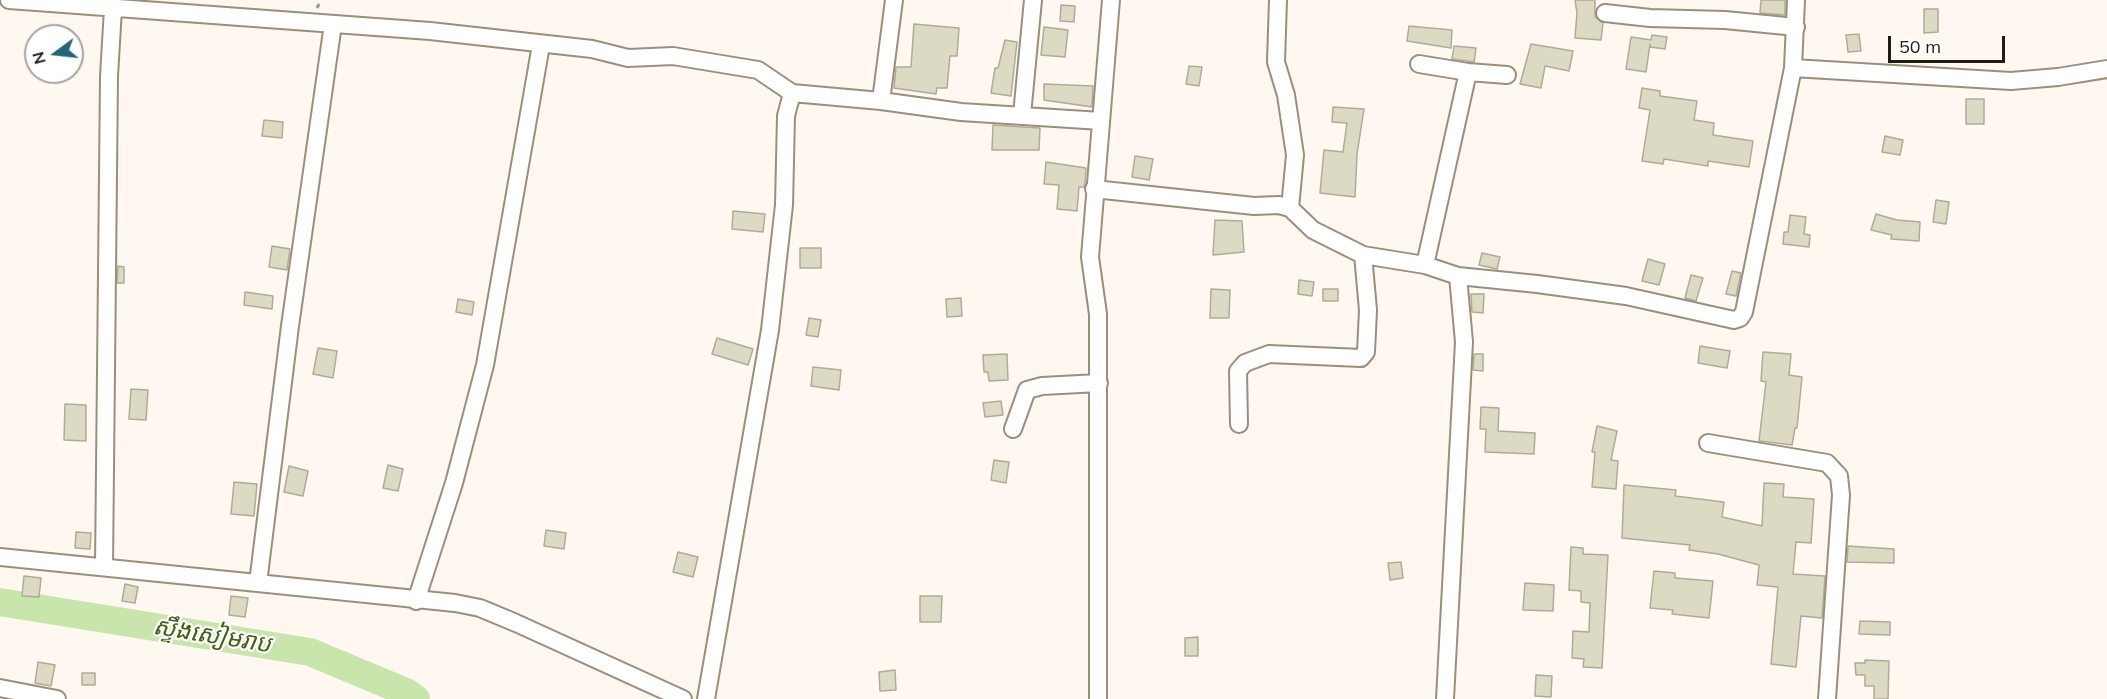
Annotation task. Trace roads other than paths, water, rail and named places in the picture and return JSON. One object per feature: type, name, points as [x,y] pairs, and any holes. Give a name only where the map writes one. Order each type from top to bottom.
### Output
[{"type":"street","points":[[9,0],[113,9],[217,13],[430,31],[592,49],[628,58],[673,56],[736,64],[767,74],[792,93],[881,101],[962,112],[1101,120]]},
{"type":"street","points":[[881,101],[894,0]]},
{"type":"street","points":[[1022,116],[1033,0]]},
{"type":"street","points":[[1098,699],[1098,314],[1090,257],[1111,0]]},
{"type":"street","points":[[1278,0],[1276,62],[1286,95],[1294,155],[1290,208]]},
{"type":"street","points":[[1094,189],[1290,208],[1313,230],[1363,255],[1425,265],[1458,276],[1537,284],[1626,297],[1719,318],[1740,318],[1744,312],[1794,68],[1796,0]]},
{"type":"street","points":[[104,567],[109,76],[113,9]]},
{"type":"street","points":[[1605,13],[1796,27]]},
{"type":"street","points":[[258,583],[291,314],[333,24]]},
{"type":"street","points":[[416,601],[454,483],[485,364],[541,45]]},
{"type":"street","points":[[1419,64],[1468,72],[1507,75]]},
{"type":"street","points":[[1794,68],[2011,81],[2074,75],[2107,69]]},
{"type":"street","points":[[1425,265],[1468,72]]},
{"type":"street","points":[[706,699],[770,330],[784,205],[786,116],[792,93]]},
{"type":"street","points":[[1239,424],[1238,371],[1245,363],[1269,354],[1361,358],[1366,352],[1368,310],[1363,255]]},
{"type":"street","points":[[1445,699],[1464,342],[1458,276]]},
{"type":"street","points":[[1013,429],[1027,390],[1042,386],[1099,382]]},
{"type":"street","points":[[1708,443],[1827,463],[1839,476],[1841,495],[1827,699]]},
{"type":"street","points":[[0,557],[416,601],[455,603],[480,608],[683,699]]},
{"type":"street","points":[[0,688],[57,699]]},
{"type":"waterway","name":"ស្ទឹងសៀមរាប","points":[[0,602],[310,652],[408,693],[416,699]]}]
